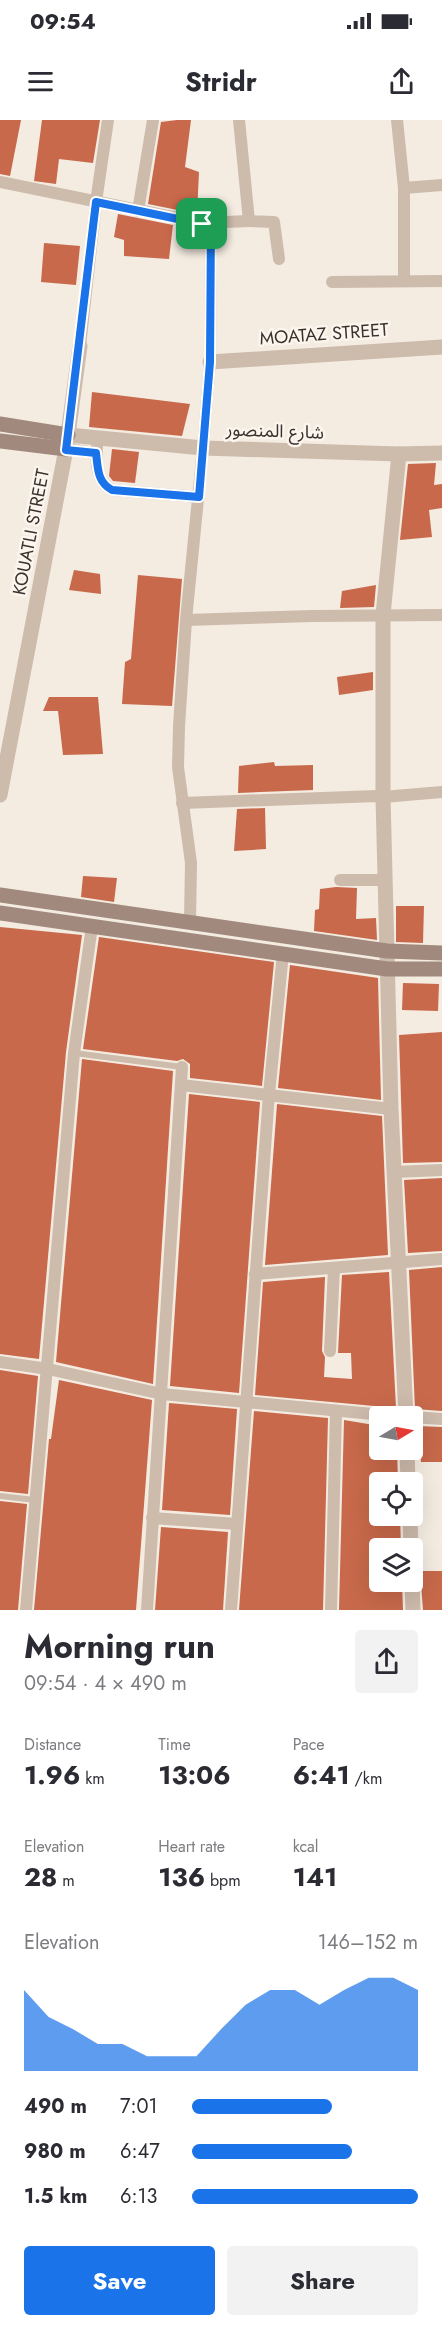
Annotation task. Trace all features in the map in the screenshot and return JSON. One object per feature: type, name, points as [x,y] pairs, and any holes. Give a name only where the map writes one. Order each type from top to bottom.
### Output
[{"type":"main road","name":"شارع المنصور","points":[[0,424],[67,442]]},
{"type":"main road","name":"شارع المنصور","points":[[0,441],[67,442]]},
{"type":"main road","points":[[0,895],[387,951],[442,953]]},
{"type":"main road","points":[[0,913],[387,969],[442,969]]},
{"type":"street","points":[[80,346],[96,202],[108,120]]},
{"type":"street","points":[[138,211],[153,120]]},
{"type":"street","points":[[239,120],[249,220]]},
{"type":"street","points":[[397,120],[404,188],[404,280]]},
{"type":"street","points":[[0,182],[202,224],[249,220],[274,222],[279,258]]},
{"type":"street","points":[[404,188],[442,184]]},
{"type":"street","points":[[190,921],[191,863],[178,767],[178,726],[210,362],[211,223]]},
{"type":"street","points":[[332,282],[442,281]]},
{"type":"street","name":"KOUATLI STREET","points":[[0,795],[67,442],[80,346]]},
{"type":"street","name":"MOATAZ STREET","points":[[210,362],[442,347]]},
{"type":"street","name":"شارع المنصور","points":[[67,442],[97,446],[399,454],[442,453]]},
{"type":"street","points":[[97,446],[99,476],[112,490],[199,497]]},
{"type":"street","points":[[399,454],[383,615],[383,797],[394,1172],[406,1406]]},
{"type":"street","points":[[186,621],[442,615]]},
{"type":"street","points":[[182,803],[383,797],[442,792]]},
{"type":"street","points":[[340,880],[384,880]]},
{"type":"street","points":[[26,1610],[74,1053],[92,926]]},
{"type":"street","points":[[231,1610],[269,1094],[283,953]]},
{"type":"street","points":[[147,1610],[182,1067]]},
{"type":"street","points":[[181,1085],[392,1109]]},
{"type":"street","points":[[394,1172],[442,1170]]},
{"type":"street","points":[[255,1274],[442,1260]]},
{"type":"street","points":[[330,1352],[334,1268]]},
{"type":"street","points":[[0,1362],[48,1369],[162,1394],[369,1414]]},
{"type":"street","points":[[331,1610],[336,1412]]},
{"type":"street","points":[[423,1418],[442,1419]]},
{"type":"street","points":[[152,1518],[237,1524]]},
{"type":"street","points":[[412,1592],[413,1610]]},
{"type":"lane","points":[[74,1053],[182,1067]]},
{"type":"lane","points":[[0,1496],[34,1500]]},
{"type":"building","points":[[0,120],[21,120],[10,176],[0,174]]},
{"type":"building","points":[[42,120],[100,120],[93,163],[59,159],[56,184],[34,181]]},
{"type":"building","points":[[191,120],[185,167],[199,172],[197,214],[148,204],[161,122]]},
{"type":"building","points":[[118,214],[173,225],[169,259],[124,256],[124,240],[114,237]]},
{"type":"building","points":[[44,243],[80,246],[76,285],[41,282]]},
{"type":"building","points":[[92,392],[190,404],[182,436],[89,427]]},
{"type":"building","points":[[112,449],[139,452],[135,483],[113,481],[109,476]]},
{"type":"building","points":[[436,463],[434,485],[442,484],[442,508],[429,510],[432,537],[400,540],[408,464]]},
{"type":"building","points":[[74,570],[100,574],[101,594],[69,590]]},
{"type":"building","points":[[138,575],[182,579],[172,706],[122,704],[125,662],[131,659]]},
{"type":"building","points":[[376,585],[374,607],[340,608],[342,591]]},
{"type":"building","points":[[373,672],[373,690],[339,695],[337,677]]},
{"type":"building","points":[[49,697],[98,697],[103,754],[63,755],[58,711],[43,711]]},
{"type":"building","points":[[274,762],[275,766],[313,765],[313,790],[238,793],[239,766]]},
{"type":"building","points":[[265,808],[266,849],[234,851],[237,809]]},
{"type":"building","points":[[83,876],[117,878],[114,902],[81,897]]},
{"type":"building","points":[[357,888],[356,919],[376,918],[377,940],[314,931],[315,910],[319,909],[320,889]]},
{"type":"building","points":[[396,906],[424,906],[423,943],[396,942]]},
{"type":"building","points":[[0,927],[82,935],[66,1052],[39,1359],[0,1354]]},
{"type":"building","points":[[99,937],[274,962],[262,1086],[190,1078],[190,1064],[183,1059],[177,1061],[83,1049]]},
{"type":"building","points":[[290,965],[378,978],[381,1100],[278,1088]]},
{"type":"building","points":[[403,983],[439,984],[438,1011],[402,1010]]},
{"type":"building","points":[[442,1032],[442,1162],[403,1163],[399,1035]]},
{"type":"building","points":[[82,1059],[173,1071],[153,1384],[56,1362]]},
{"type":"building","points":[[189,1094],[260,1102],[239,1393],[170,1386]]},
{"type":"building","points":[[277,1104],[382,1116],[388,1255],[265,1265]]},
{"type":"building","points":[[442,1178],[442,1251],[408,1253],[404,1180]]},
{"type":"building","points":[[442,1267],[442,1411],[423,1410],[423,1406],[415,1406],[409,1270]]},
{"type":"building","points":[[389,1272],[396,1406],[255,1395],[263,1282],[325,1277],[322,1351],[325,1357],[324,1377],[352,1379],[351,1353],[338,1353],[342,1275]]},
{"type":"building","points":[[0,1370],[38,1376],[28,1494],[0,1491]]},
{"type":"building","points":[[59,1380],[152,1400],[136,1610],[34,1610],[49,1439],[51,1439]]},
{"type":"building","points":[[169,1403],[237,1409],[230,1515],[162,1510]]},
{"type":"building","points":[[254,1411],[328,1418],[323,1610],[239,1610]]},
{"type":"building","points":[[344,1420],[369,1424],[369,1460],[397,1460],[398,1472],[369,1472],[369,1526],[400,1526],[401,1538],[369,1538],[369,1592],[402,1592],[403,1610],[339,1610]]},
{"type":"building","points":[[423,1426],[442,1427],[442,1462],[421,1462],[423,1460]]},
{"type":"building","points":[[0,1501],[27,1504],[18,1610],[0,1610]]},
{"type":"building","points":[[161,1527],[228,1532],[223,1610],[155,1610]]},
{"type":"building","points":[[423,1571],[442,1571],[442,1610],[423,1610]]},
{"type":"route","points":[[96,202],[202,224],[211,223],[210,362],[199,497],[112,490],[99,476],[96,453],[66,450],[96,202]]}]
